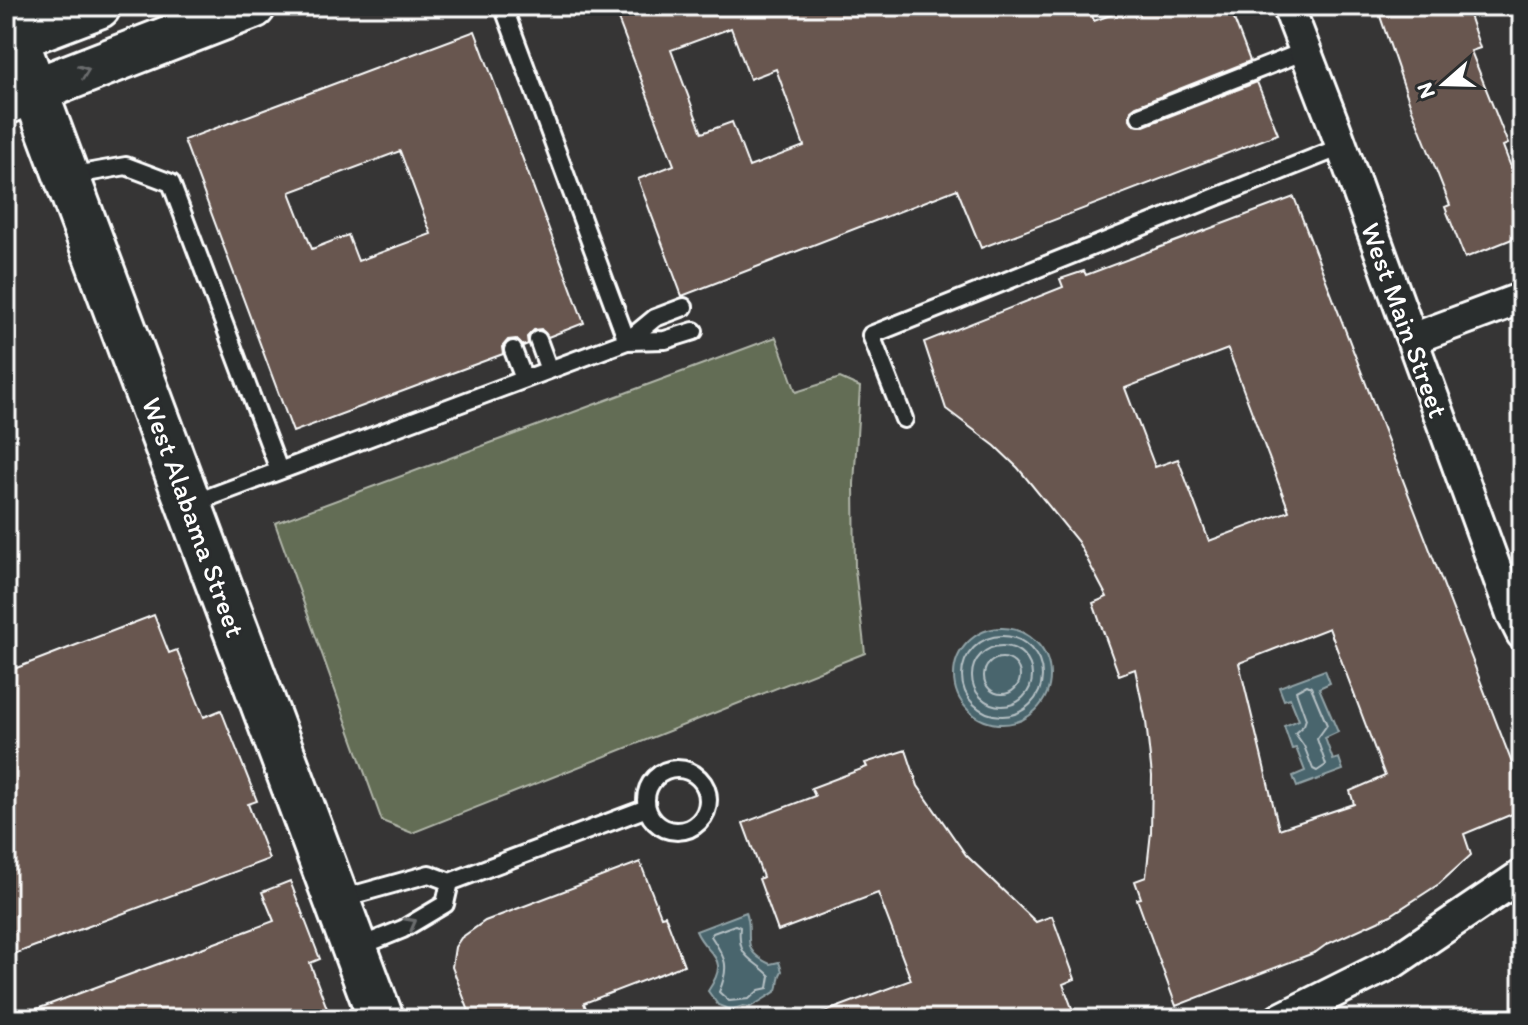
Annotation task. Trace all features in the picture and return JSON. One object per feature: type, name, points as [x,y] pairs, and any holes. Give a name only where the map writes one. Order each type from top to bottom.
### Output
[{"type":"street","points":[[9,31],[98,6]]},
{"type":"street","points":[[20,96],[253,6]]},
{"type":"street","name":"West Main Street","points":[[1288,6],[1522,634]]},
{"type":"street","name":"West Alabama Street","points":[[9,31],[20,96],[67,177],[381,1019]]},
{"type":"street","points":[[1412,339],[1522,298]]},
{"type":"street","points":[[1280,1019],[1392,963],[1522,875]]},
{"type":"lane","points":[[503,6],[627,341]]},
{"type":"lane","points":[[1140,116],[1305,51]]},
{"type":"lane","points":[[904,419],[871,335],[1341,147]]},
{"type":"lane","points":[[67,177],[126,166],[171,183],[279,470]]},
{"type":"lane","points":[[627,341],[655,318],[684,307]]},
{"type":"lane","points":[[189,504],[627,341],[665,340],[694,331]]},
{"type":"lane","points":[[538,340],[549,370]]},
{"type":"lane","points":[[513,350],[524,379]]},
{"type":"lane","points":[[337,900],[429,874],[450,882],[647,808]]},
{"type":"lane","points":[[354,948],[403,929],[445,904],[450,882]]},
{"type":"green space","points":[[776,337],[796,392],[840,378],[860,387],[854,484],[855,570],[865,653],[412,833],[382,821],[275,523]]},
{"type":"water","points":[[1002,628],[1020,632],[1036,642],[1046,658],[1050,676],[1046,694],[1036,710],[1020,720],[1002,724],[984,720],[968,710],[958,694],[954,676],[958,658],[968,642],[984,632]]},
{"type":"water","points":[[1325,670],[1330,683],[1319,688],[1338,732],[1325,738],[1333,760],[1339,758],[1343,770],[1297,787],[1293,776],[1305,771],[1296,748],[1292,749],[1284,726],[1299,720],[1290,698],[1284,700],[1279,687]]},
{"type":"water","points":[[746,912],[750,947],[770,964],[779,962],[782,971],[776,991],[750,1007],[731,1010],[718,1005],[708,991],[718,971],[718,963],[696,931]]},
{"type":"building","points":[[613,6],[1089,6],[1094,21],[1135,6],[1229,6],[1250,61],[1136,106],[1131,110],[1130,119],[1134,125],[1144,126],[1257,82],[1278,134],[981,248],[957,189],[682,296],[638,179],[674,165]],"holes":[[[731,28],[750,79],[776,69],[804,146],[749,167],[732,122],[702,133],[671,50]]]},
{"type":"building","points":[[1408,6],[1466,6],[1480,48],[1471,51],[1508,144],[1503,146],[1522,196],[1522,235],[1465,258],[1445,207],[1450,205],[1410,104],[1380,16]]},
{"type":"building","points":[[475,31],[584,323],[548,337],[541,329],[534,330],[527,337],[528,344],[523,346],[516,339],[508,340],[502,347],[503,354],[293,432],[184,140]],"holes":[[[400,151],[431,234],[358,261],[348,235],[312,249],[290,192]]]},
{"type":"building","points":[[1294,197],[1522,789],[1522,810],[1464,834],[1471,855],[1439,884],[1391,915],[1316,952],[1176,1006],[1137,899],[1141,898],[1135,881],[1146,877],[1152,776],[1146,722],[1135,669],[1119,675],[1093,603],[1107,597],[1078,542],[1018,468],[995,446],[946,409],[924,342],[1063,287],[1060,279],[1084,271],[1086,275]],"holes":[[[1228,349],[1289,511],[1209,541],[1178,459],[1155,467],[1125,388]],[[1329,628],[1385,776],[1350,791],[1354,804],[1279,829],[1239,663]]]},
{"type":"building","points":[[154,615],[169,653],[177,650],[204,717],[221,710],[257,801],[248,804],[269,859],[6,957],[6,672]]},
{"type":"building","points":[[906,750],[918,786],[966,855],[1036,922],[1052,916],[1075,979],[1063,984],[1076,1019],[814,1019],[814,1016],[911,980],[878,893],[778,931],[743,823],[815,796],[811,788],[867,767],[865,763]]},
{"type":"building","points":[[640,862],[684,965],[584,1003],[590,1019],[472,1019],[452,967],[455,947],[461,938],[485,921]]},
{"type":"building","points":[[290,881],[320,959],[310,963],[331,1019],[18,1019],[18,1016],[274,921],[262,892]]}]
